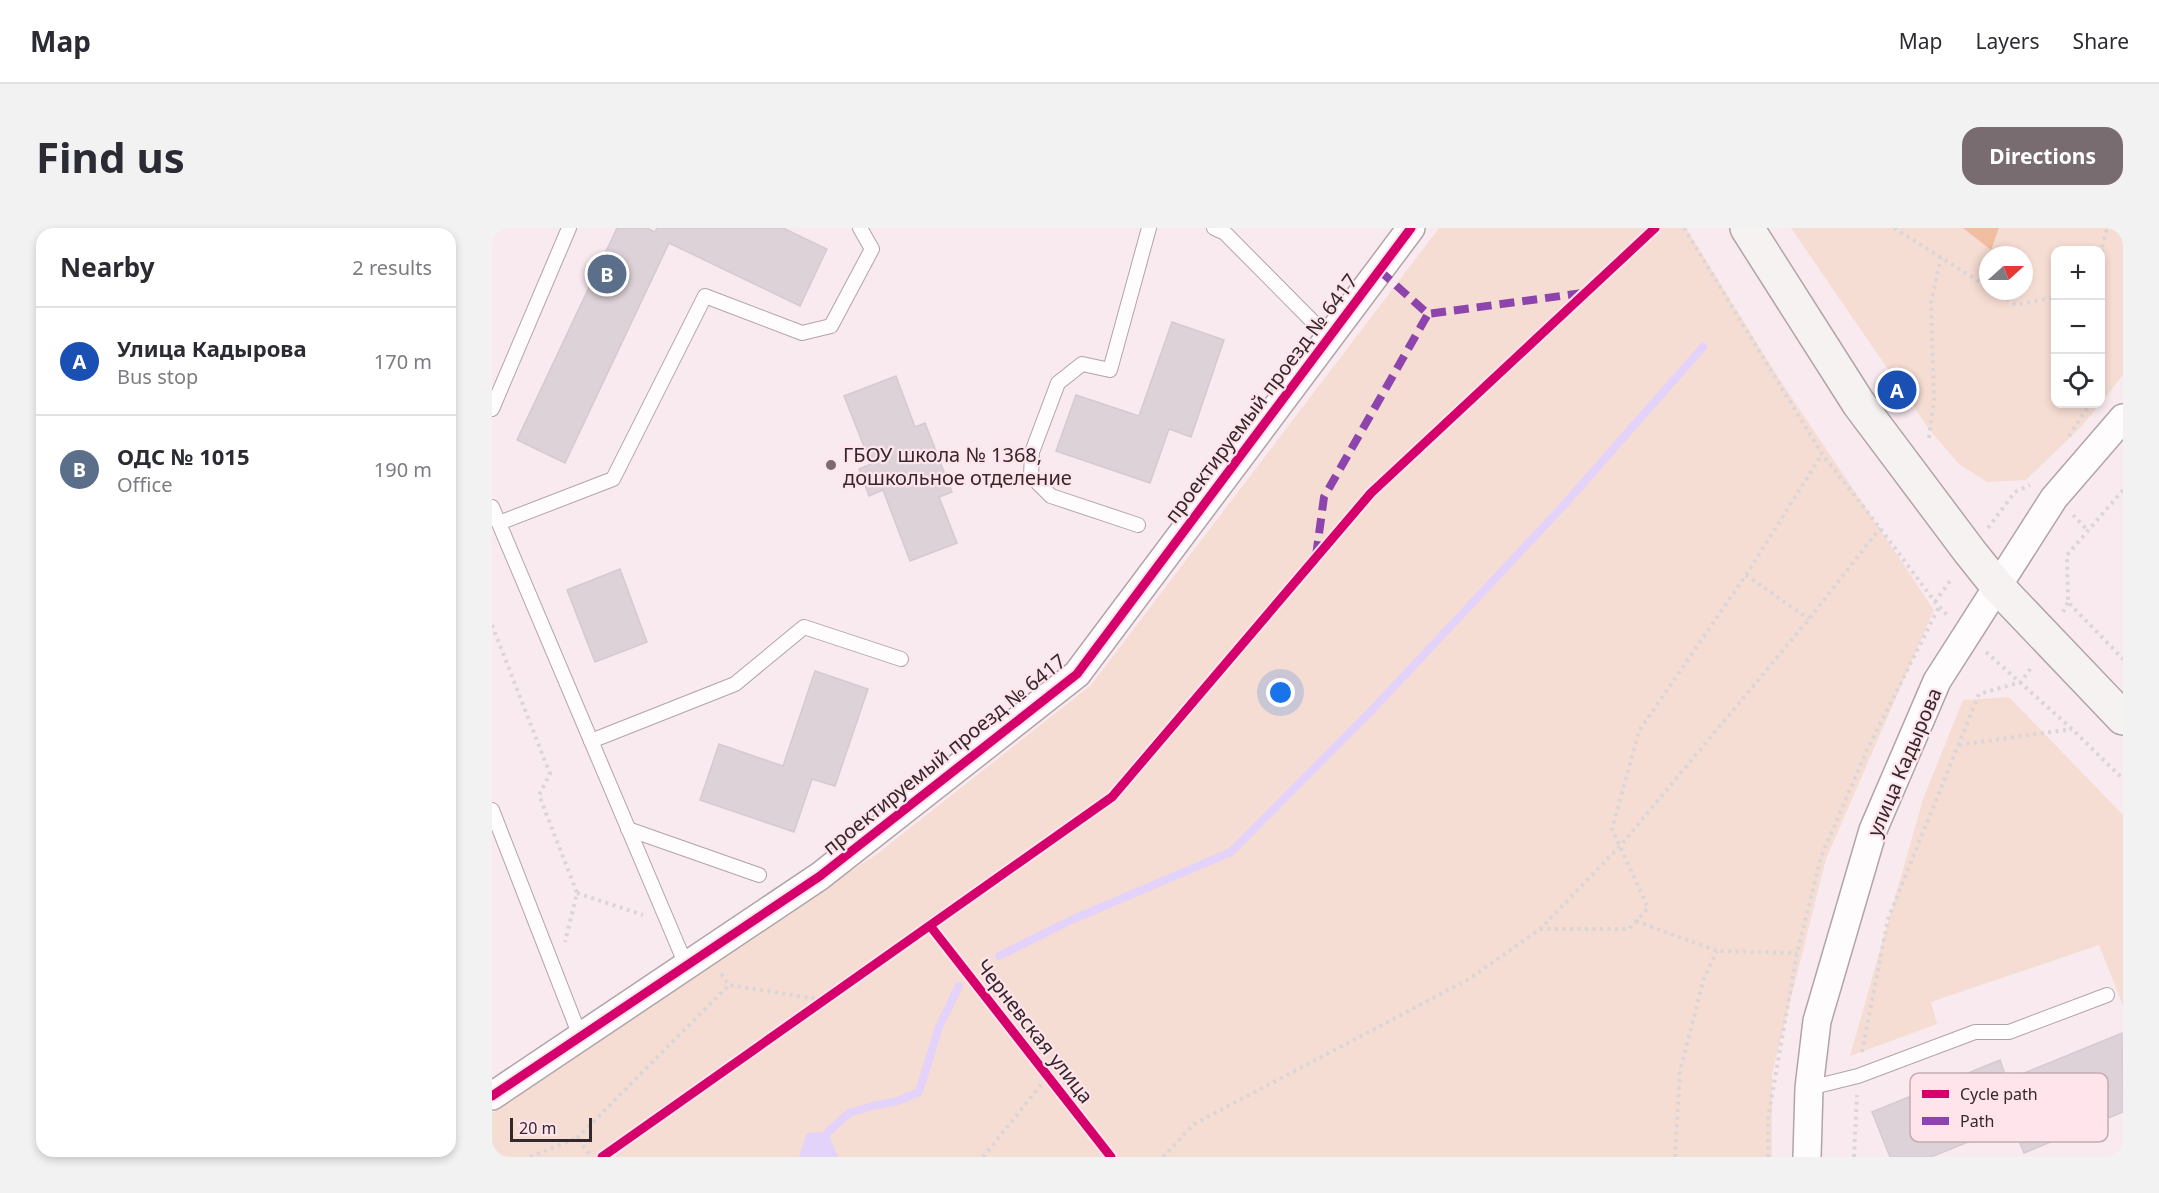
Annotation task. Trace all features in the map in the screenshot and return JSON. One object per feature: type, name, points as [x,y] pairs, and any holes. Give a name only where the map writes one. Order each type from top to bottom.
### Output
[{"type":"street","name":"проектируемый проезд № 6417","points":[[492,1095],[820,876],[1077,674],[1411,228]]},
{"type":"street","points":[[1748,228],[1859,404],[1998,587],[2123,718]]},
{"type":"street","name":"улица Кадырова","points":[[1807,1157],[1809,1088],[1817,1021],[1873,830],[1937,681],[2054,498],[2123,418]]},
{"type":"lane","points":[[492,409],[569,228]]},
{"type":"lane","points":[[499,524],[613,479],[705,296],[802,333],[831,326],[872,249],[860,228]]},
{"type":"lane","points":[[1138,525],[1051,496],[1031,476],[1032,452],[1058,383],[1082,364],[1110,370],[1149,228]]},
{"type":"lane","points":[[1214,228],[1225,233],[1329,339]]},
{"type":"lane","points":[[492,507],[668,923],[696,958]]},
{"type":"lane","points":[[591,741],[735,684],[804,627],[902,659]]},
{"type":"lane","points":[[492,810],[580,1036]]},
{"type":"lane","points":[[628,829],[759,874]]},
{"type":"lane","points":[[1809,1088],[1858,1076],[1976,1032],[2009,1032],[2107,995]]},
{"type":"path","points":[[1684,228],[1822,454],[1935,602],[1966,636],[2021,682],[2123,779]]},
{"type":"path","points":[[1894,228],[1979,281]]},
{"type":"path","points":[[2102,246],[2107,228]]},
{"type":"path","points":[[1929,438],[1934,399],[1931,303],[1941,257]]},
{"type":"path","points":[[2008,300],[2016,305],[2051,298]]},
{"type":"path","points":[[1540,929],[1629,929],[1648,908],[1612,829],[1639,731],[1746,575],[1822,454]]},
{"type":"path","points":[[1854,1157],[1858,1076],[1888,919],[1958,745],[1979,694],[2021,682],[2049,642],[2068,602],[2067,555],[2123,490]]},
{"type":"path","points":[[1163,1157],[1194,1124],[1469,979],[1540,929],[1620,846],[1809,619],[1880,528]]},
{"type":"path","points":[[1746,575],[1809,619]]},
{"type":"path","points":[[2068,602],[2123,659]]},
{"type":"path","points":[[492,625],[550,774],[539,795],[577,893],[557,977]]},
{"type":"path","points":[[1958,745],[2072,729]]},
{"type":"path","points":[[577,893],[668,923]]},
{"type":"path","points":[[1636,921],[1717,951],[1797,953]]},
{"type":"path","points":[[1675,1157],[1680,1071],[1704,978],[1717,951]]},
{"type":"path","points":[[696,958],[729,985],[824,1000]]},
{"type":"path","points":[[530,1157],[577,1138],[729,985]]},
{"type":"path","points":[[815,1007],[834,993]]},
{"type":"path","points":[[983,1157],[1048,1076]]},
{"type":"path","points":[[577,1138],[592,1157]]},
{"type":"shaded area","points":[[1439,228],[1686,228],[1774,371],[1934,610],[1826,859],[1772,1074],[1772,1157],[492,1157],[492,1113],[679,983],[877,854],[1091,685]]},
{"type":"shaded area","points":[[1791,228],[2123,228],[2123,375],[2105,398],[2105,246],[2051,246],[2051,408],[2097,408],[2081,427],[2026,480],[1987,482],[1959,464],[1929,429]]},
{"type":"shaded area","points":[[1963,228],[1999,228],[1992,246],[1986,246]]},
{"type":"shaded area","points":[[2009,697],[2123,815],[2123,1006],[2099,945],[1931,1002],[1937,1024],[1850,1056],[1923,799],[1963,700]]},
{"type":"shaded area","points":[[828,1132],[838,1157],[799,1157],[807,1133]]},
{"type":"building","points":[[617,228],[647,228],[655,232],[657,228],[783,228],[827,249],[800,306],[669,243],[565,463],[517,440]]},
{"type":"building","points":[[1172,322],[1224,340],[1191,437],[1169,429],[1150,483],[1056,451],[1076,395],[1139,416]]},
{"type":"building","points":[[896,376],[915,427],[925,423],[952,492],[939,497],[957,543],[910,561],[883,490],[869,496],[859,469],[871,464],[844,396]]},
{"type":"building","points":[[620,569],[647,642],[595,662],[567,590]]},
{"type":"building","points":[[815,671],[868,689],[835,786],[812,779],[794,832],[700,800],[719,744],[783,766]]},
{"type":"building","points":[[2122,1033],[2123,1112],[2108,1118],[2108,1073],[2024,1073]]},
{"type":"building","points":[[2000,1060],[2005,1073],[1968,1073]]},
{"type":"building","points":[[1910,1097],[1910,1142],[1968,1142],[1931,1157],[1890,1157],[1872,1112]]},
{"type":"building","points":[[2019,1142],[2051,1142],[2024,1153]]},
{"type":"waterway","points":[[999,956],[1069,921],[1231,852],[1373,709],[1563,506],[1703,347]]},
{"type":"waterway","points":[[828,1132],[849,1113],[898,1101],[919,1092],[939,1027],[959,986]]},
{"type":"marked path","points":[[1379,270],[1428,314],[1583,293]]},
{"type":"marked path","points":[[1316,556],[1324,497],[1428,314]]},
{"type":"cycle path","points":[[492,1096],[820,876],[1077,674],[1411,228]]},
{"type":"cycle path","points":[[602,1157],[1112,797],[1371,493],[1655,228]]},
{"type":"cycle path","name":"Черневская улица","points":[[931,927],[1111,1157]]},
{"type":"place","name":"ОДС № 1015","points":[[607,274]]},
{"type":"place","name":"Улица Кадырова","points":[[1897,390]]},
{"type":"place","name":"ГБОУ школа № 1368, дошкольное отделение","points":[[831,465]]}]
